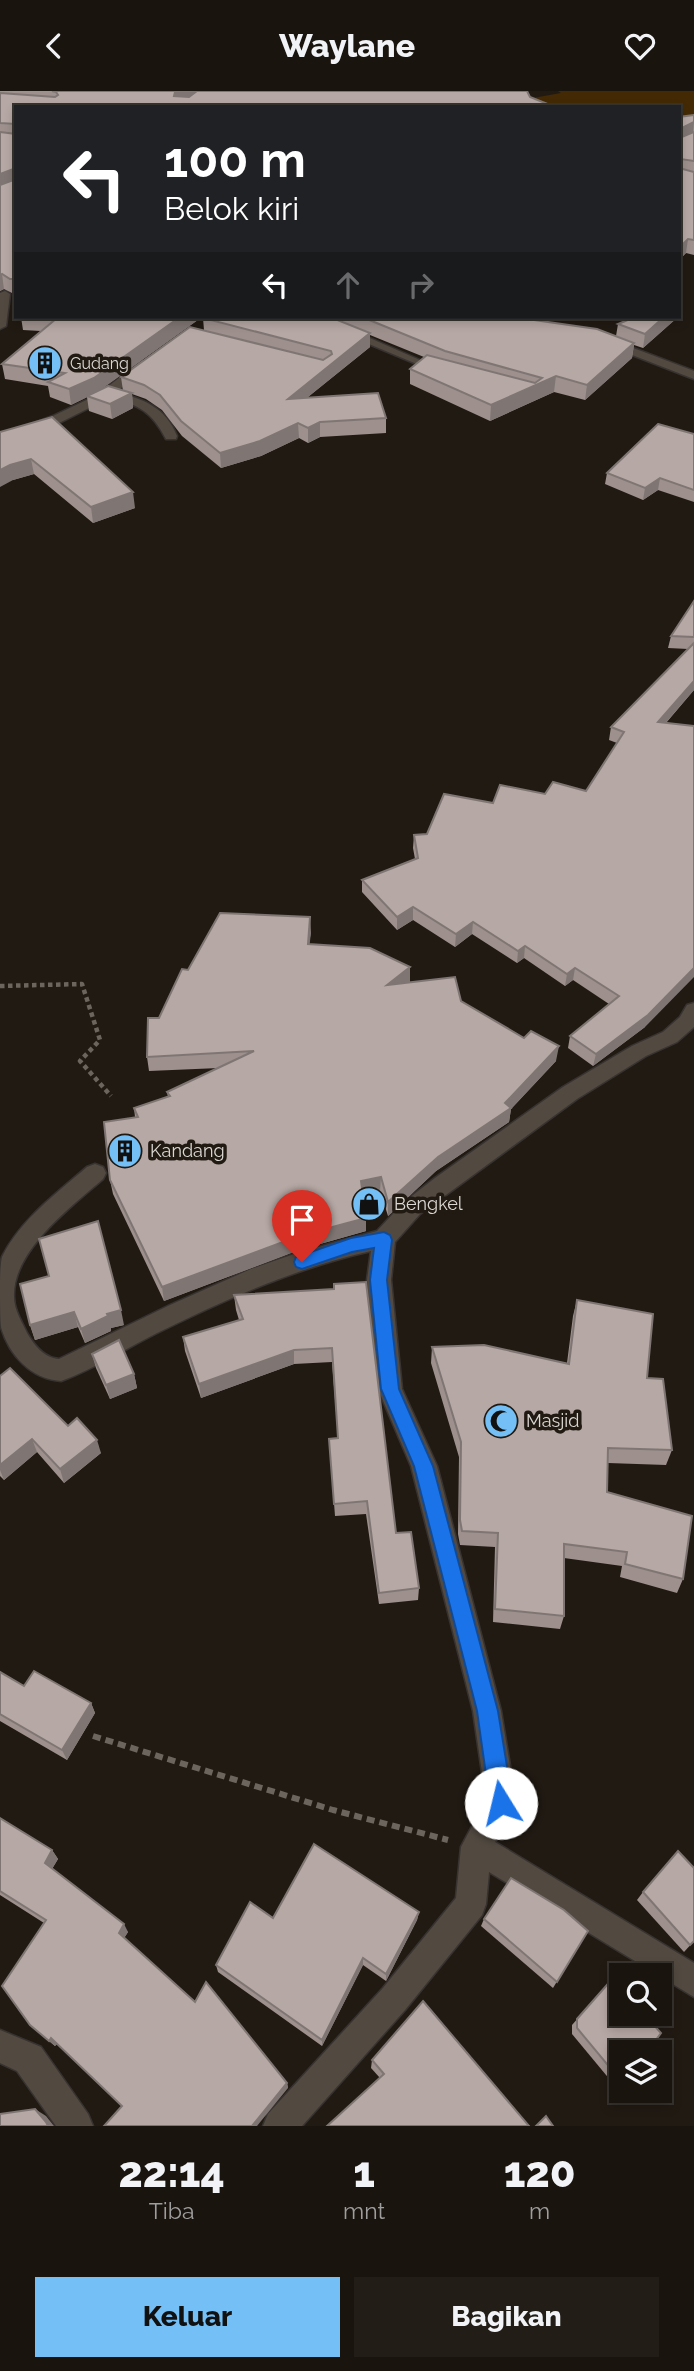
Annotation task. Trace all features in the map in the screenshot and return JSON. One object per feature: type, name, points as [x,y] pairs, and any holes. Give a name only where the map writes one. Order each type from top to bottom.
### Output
[{"type":"street","points":[[0,326],[7,294]]},
{"type":"street","points":[[598,338],[694,375]]},
{"type":"street","points":[[0,440],[57,419],[106,394],[158,355]]},
{"type":"street","points":[[106,394],[146,406],[167,423],[171,436]]},
{"type":"street","points":[[280,2126],[394,1999],[471,1904],[477,1847],[501,1803],[487,1711],[424,1466],[390,1389],[379,1280],[384,1240],[412,1208],[443,1184],[570,1093],[639,1051],[670,1037],[687,1022],[694,1010]]},
{"type":"street","points":[[95,1173],[28,1235],[12,1254],[4,1269],[1,1295],[5,1312],[24,1349],[35,1361],[50,1370],[61,1370],[147,1326],[267,1274],[351,1245],[384,1240]]},
{"type":"street","points":[[477,1847],[694,1981]]},
{"type":"street","points":[[0,2046],[29,2059],[76,2126]]},
{"type":"lane","points":[[343,330],[440,370]]},
{"type":"path","points":[[0,986],[82,984],[100,1040],[80,1061],[111,1096]]},
{"type":"path","points":[[93,1736],[333,1810],[477,1847]]},
{"type":"shaded area","points":[[558,91],[694,91],[694,125],[681,128],[681,105],[528,105],[516,101],[561,93]]},
{"type":"building","points":[[52,91],[177,91],[174,96],[189,97],[197,91],[527,91],[530,97],[550,105],[14,105],[14,124],[0,123],[0,93],[55,97],[58,95]]},
{"type":"building","points":[[694,115],[694,122],[681,128],[681,117]]},
{"type":"building","points":[[0,132],[14,134],[14,170],[0,174]]},
{"type":"building","points":[[694,132],[694,161],[681,159],[682,137]]},
{"type":"building","points":[[681,169],[694,172],[694,240],[688,239],[681,246]]},
{"type":"building","points":[[14,180],[14,279],[0,275],[0,185]]},
{"type":"building","points":[[56,319],[177,319],[94,378],[69,389],[48,382],[65,373],[2,364]]},
{"type":"building","points":[[207,319],[335,319],[370,333],[288,399],[378,393],[386,418],[320,422],[308,428],[298,423],[260,441],[220,453],[181,421],[160,395],[144,385],[121,377],[190,327],[323,360],[332,354],[331,351]]},
{"type":"building","points":[[367,319],[527,319],[597,329],[634,343],[587,385],[556,376],[491,405],[410,369],[427,355],[535,383],[542,378],[445,351]]},
{"type":"building","points":[[630,319],[662,319],[645,334],[618,324]]},
{"type":"building","points":[[108,386],[132,393],[110,404],[87,396]]},
{"type":"building","points":[[52,417],[133,492],[91,507],[31,459],[0,470],[0,432]]},
{"type":"building","points":[[658,424],[694,434],[694,490],[660,478],[645,488],[607,473]]},
{"type":"building","points":[[694,601],[694,637],[671,636]]},
{"type":"building","points":[[694,643],[694,681],[658,722],[694,726],[694,968],[648,1015],[596,1054],[570,1036],[619,996],[575,968],[567,974],[525,946],[518,951],[473,922],[456,934],[413,907],[397,917],[362,880],[418,858],[414,835],[427,834],[444,794],[493,803],[500,785],[545,794],[553,782],[586,791],[624,732],[611,727]]},
{"type":"building","points":[[220,913],[310,917],[308,944],[370,948],[410,967],[387,985],[455,977],[461,1001],[524,1038],[531,1031],[559,1046],[505,1103],[511,1108],[438,1157],[388,1202],[381,1177],[361,1181],[366,1218],[299,1236],[162,1287],[110,1180],[104,1122],[138,1117],[134,1108],[170,1096],[167,1092],[254,1051],[147,1057],[148,1018],[159,1018],[182,969],[188,970]]},
{"type":"building","points":[[98,1221],[121,1310],[107,1314],[108,1316],[81,1329],[74,1312],[30,1325],[20,1284],[49,1276],[39,1239]]},
{"type":"building","points":[[366,1282],[396,1533],[411,1532],[419,1588],[379,1593],[367,1501],[334,1504],[329,1439],[338,1438],[332,1348],[294,1350],[199,1384],[183,1337],[243,1319],[234,1295],[334,1289],[334,1284]]},
{"type":"building","points":[[577,1300],[653,1314],[647,1378],[663,1379],[672,1450],[608,1448],[607,1492],[692,1516],[683,1579],[625,1564],[627,1552],[564,1544],[564,1616],[495,1609],[498,1533],[462,1531],[461,1442],[432,1347],[484,1345],[569,1364]]},
{"type":"building","points":[[119,1340],[134,1374],[106,1385],[92,1354]]},
{"type":"building","points":[[10,1368],[68,1426],[77,1418],[97,1440],[60,1469],[32,1439],[0,1465],[0,1376]]},
{"type":"building","points":[[34,1671],[91,1703],[62,1750],[0,1714],[0,1672],[24,1686]]},
{"type":"building","points":[[0,1818],[52,1850],[45,1863],[124,1924],[119,1933],[195,2002],[206,1982],[287,2083],[252,2126],[104,2126],[122,2106],[51,2038],[49,2041],[30,2025],[2,1986],[46,1920],[0,1891]]},
{"type":"building","points":[[314,1844],[419,1912],[386,1974],[363,1958],[322,2040],[216,1965],[250,1902],[273,1918]]},
{"type":"building","points":[[678,1851],[694,1868],[694,1941],[690,1945],[643,1892]]},
{"type":"building","points":[[511,1878],[564,1910],[588,1931],[557,1982],[484,1919]]},
{"type":"building","points":[[609,1983],[609,2026],[655,2026],[661,2033],[656,2040],[609,2040],[609,2067],[577,2028],[577,2019]]},
{"type":"building","points":[[423,2001],[529,2126],[327,2126],[384,2074],[372,2060]]},
{"type":"building","points":[[35,2109],[48,2126],[0,2126],[0,2114]]},
{"type":"building","points":[[546,2116],[553,2126],[536,2126]]},
{"type":"place","name":"Gudang","points":[[45,363]]},
{"type":"place","name":"Kandang","points":[[125,1151]]},
{"type":"place","name":"Bengkel","points":[[369,1204]]},
{"type":"place","name":"Masjid","points":[[501,1421]]},
{"type":"route","points":[[302,1262],[351,1245],[384,1240],[379,1280],[390,1389],[424,1466],[487,1711],[501,1803]]}]
